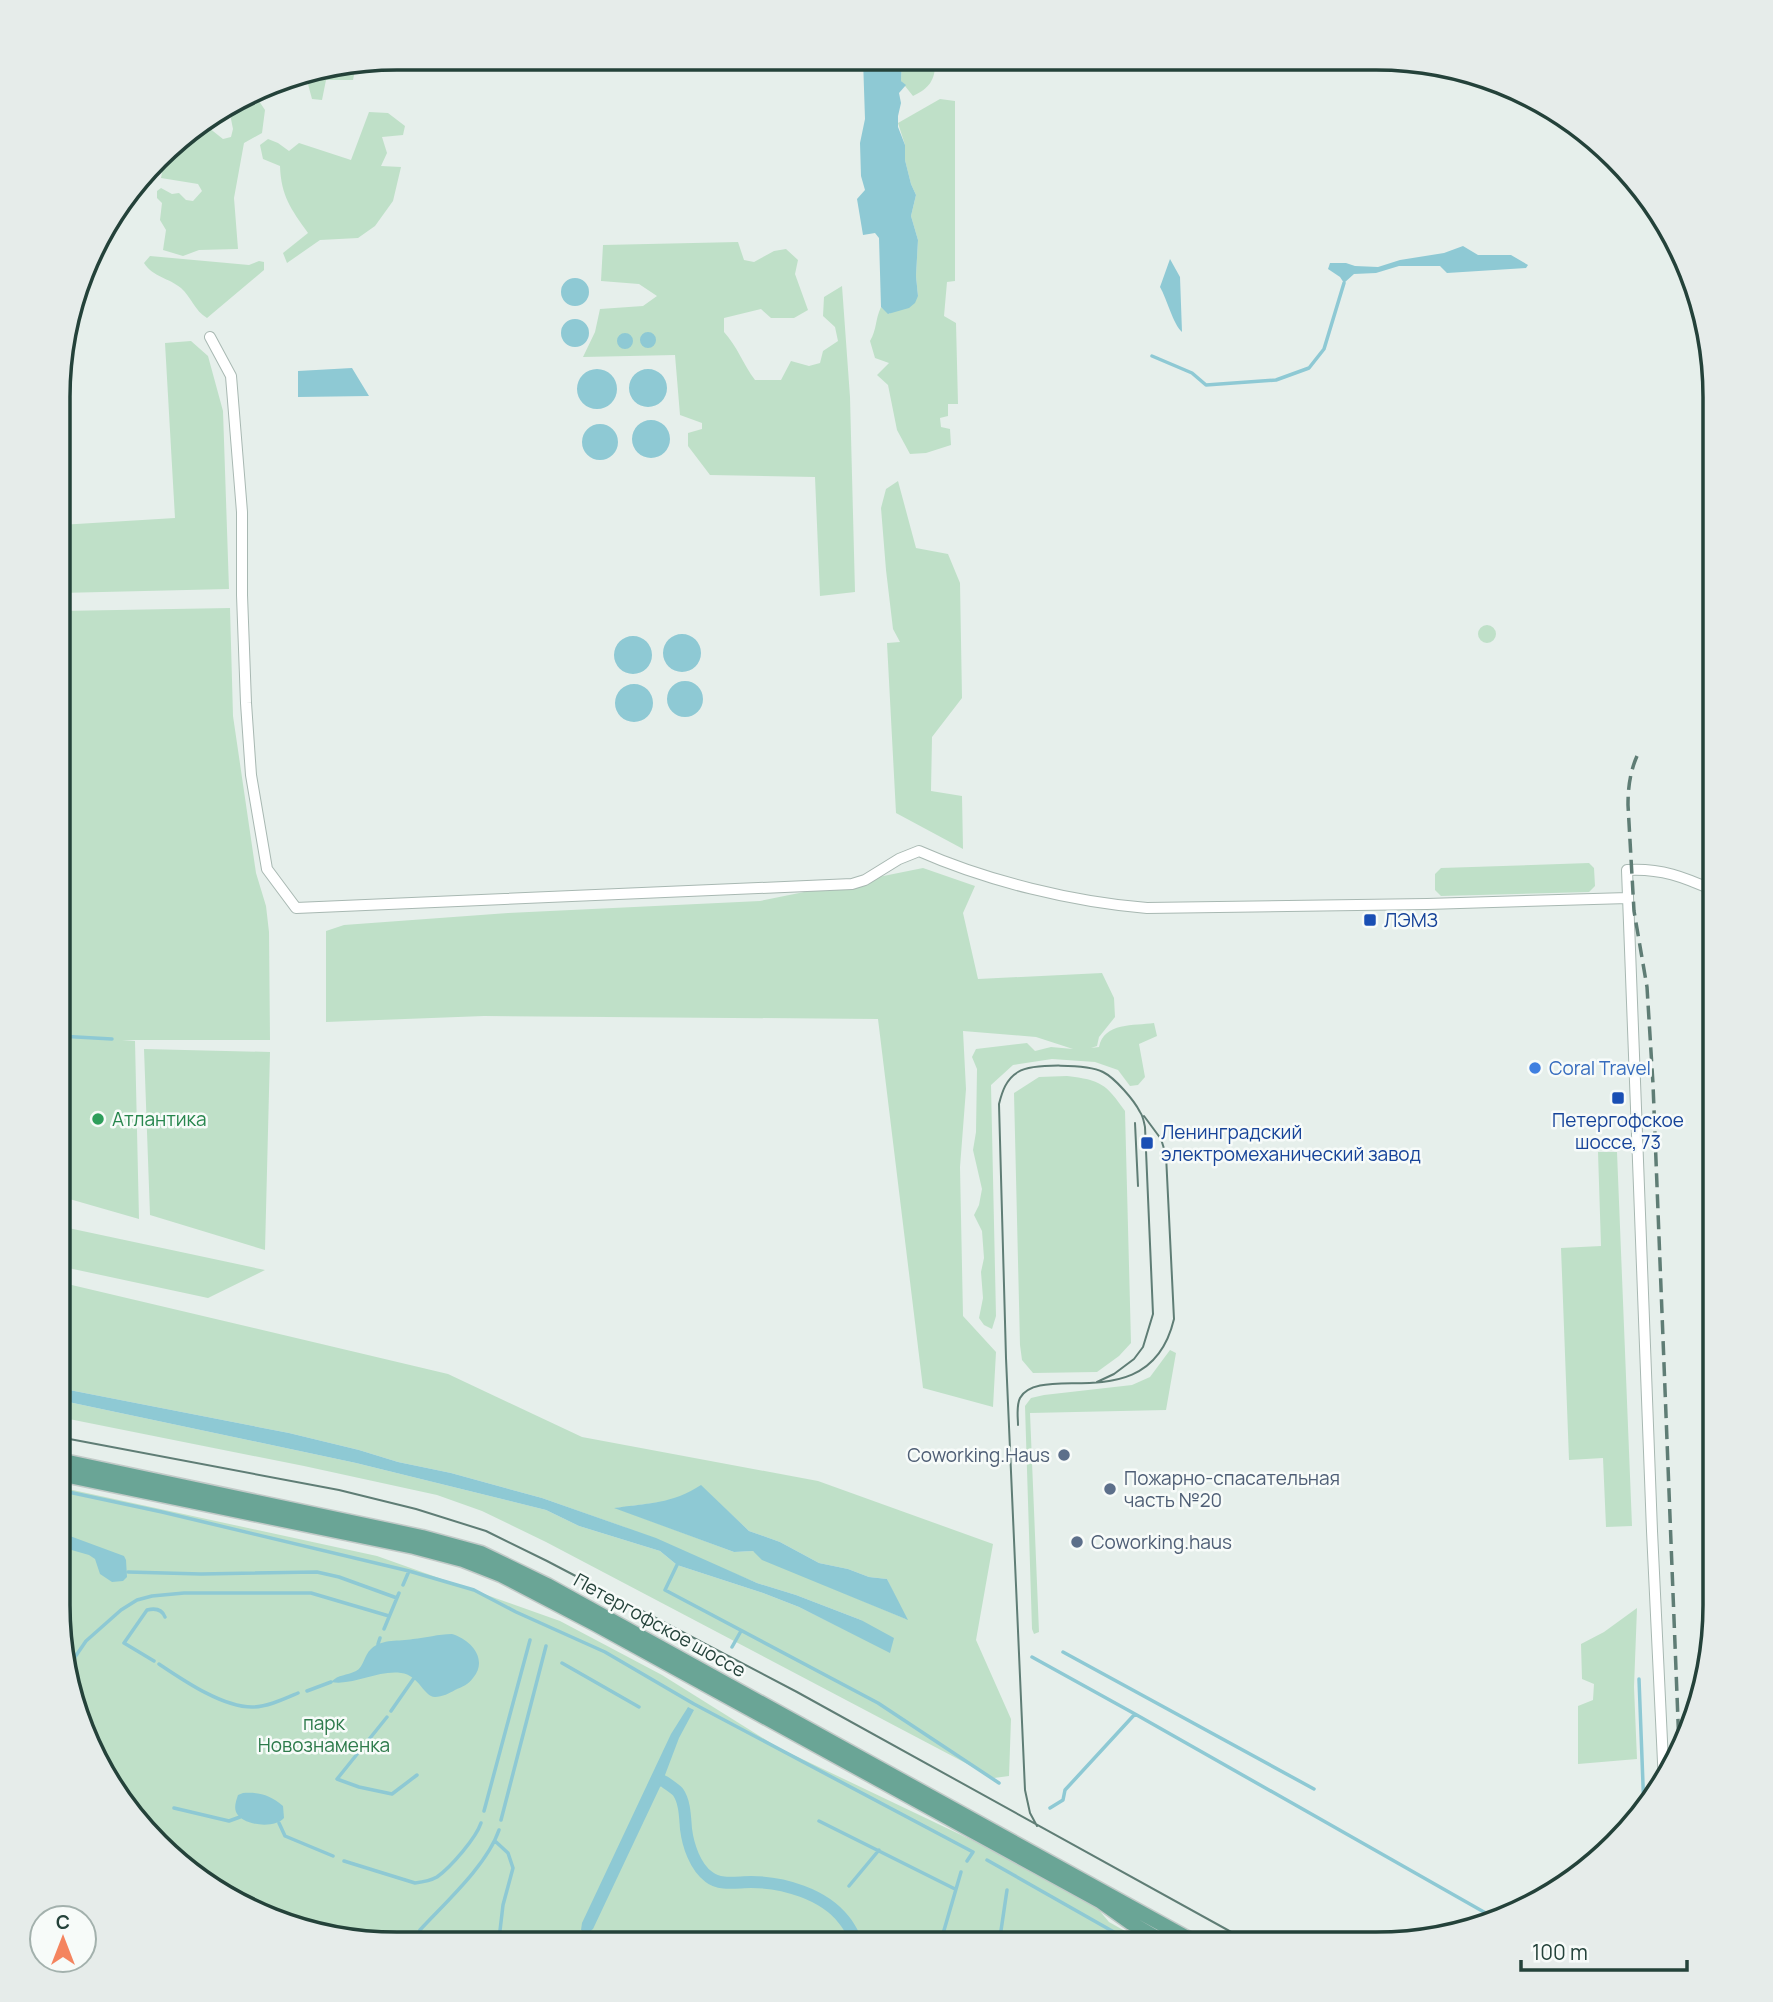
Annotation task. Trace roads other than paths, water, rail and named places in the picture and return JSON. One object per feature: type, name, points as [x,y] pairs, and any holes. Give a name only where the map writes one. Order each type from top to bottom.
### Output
[{"type":"main road","name":"Петергофское шоссе","points":[[70,1462],[422,1537],[499,1560],[1176,1932]]},
{"type":"main road","name":"Петергофское шоссе","points":[[70,1476],[414,1547],[481,1566],[595,1624],[1100,1901],[1146,1932]]},
{"type":"street","points":[[210,337],[231,376],[242,512],[244,662],[251,775],[267,869],[296,908],[852,884],[865,880],[899,859],[919,851],[1020,885],[1115,905],[1147,908],[1628,898]]},
{"type":"street","points":[[1663,1761],[1627,870],[1669,872],[1703,886]]},
{"type":"water","points":[[863,70],[902,70],[901,81],[906,85],[899,93],[901,103],[898,127],[905,145],[905,160],[916,195],[911,216],[918,240],[918,296],[909,308],[888,314],[881,307],[879,238],[875,233],[863,235],[857,199],[865,190],[861,176],[860,143],[865,119]]},
{"type":"water","points":[[1463,246],[1478,255],[1511,255],[1528,265],[1526,268],[1447,273],[1440,266],[1399,266],[1376,273],[1354,274],[1344,283],[1328,269],[1330,263],[1378,267],[1400,260],[1444,253]]},
{"type":"water","points":[[1170,259],[1180,277],[1182,332],[1160,287]]},
{"type":"water","points":[[575,278],[585,282],[589,292],[585,302],[575,306],[565,302],[561,292],[565,282]]},
{"type":"water","points":[[575,319],[585,323],[589,333],[585,343],[575,347],[565,343],[561,333],[565,323]]},
{"type":"water","points":[[648,332],[654,334],[654,346],[648,348],[642,346],[640,340],[642,334]]},
{"type":"water","points":[[622,333],[628,333],[633,341],[631,347],[622,349],[617,344],[617,338]]},
{"type":"water","points":[[352,368],[369,396],[298,397],[298,371]]},
{"type":"water","points":[[597,369],[611,375],[617,389],[611,403],[597,409],[583,403],[577,389],[583,375]]},
{"type":"water","points":[[648,369],[661,375],[667,388],[661,401],[648,407],[635,401],[629,388],[635,375]]},
{"type":"water","points":[[651,420],[664,426],[670,439],[664,452],[651,458],[638,452],[632,439],[638,426]]},
{"type":"water","points":[[600,424],[613,429],[618,442],[613,455],[600,460],[587,455],[582,442],[587,429]]},
{"type":"water","points":[[682,634],[695,640],[701,653],[695,666],[682,672],[669,666],[663,653],[669,640]]},
{"type":"water","points":[[633,636],[646,642],[652,655],[646,668],[633,674],[620,668],[614,655],[620,642]]},
{"type":"water","points":[[685,681],[698,686],[703,699],[698,712],[685,717],[672,712],[667,699],[672,686]]},
{"type":"water","points":[[634,684],[648,689],[653,703],[648,717],[634,722],[620,717],[615,703],[620,689]]},
{"type":"water","points":[[70,1390],[289,1433],[542,1498],[656,1538],[757,1583],[861,1620],[894,1638],[890,1653],[799,1607],[677,1565],[660,1551],[579,1526],[546,1510],[356,1463],[70,1402]]},
{"type":"water","points":[[701,1485],[749,1531],[780,1542],[819,1563],[869,1577],[887,1579],[908,1620],[762,1560],[753,1551],[734,1552],[614,1508],[670,1499]]},
{"type":"water","points":[[70,1536],[124,1556],[127,1577],[123,1581],[112,1582],[100,1574],[95,1559],[70,1550]]},
{"type":"water","points":[[452,1634],[471,1645],[479,1664],[469,1682],[446,1695],[431,1696],[412,1678],[401,1673],[348,1682],[331,1682],[359,1669],[369,1652],[381,1643]]},
{"type":"water","points":[[688,1707],[694,1710],[679,1738],[665,1775],[677,1792],[663,1785],[660,1787],[593,1929],[584,1932],[581,1930],[582,1923],[671,1734]]},
{"type":"water","points":[[260,1794],[274,1799],[283,1806],[284,1818],[266,1825],[251,1823],[239,1817],[235,1808],[236,1802],[238,1795]]},
{"type":"waterway","points":[[1152,356],[1192,373],[1206,385],[1276,380],[1309,368],[1324,349],[1344,283]]},
{"type":"waterway","points":[[70,1037],[112,1039]]},
{"type":"waterway","points":[[70,1492],[409,1571],[474,1590],[605,1652],[694,1704],[973,1852],[967,1861]]},
{"type":"waterway","points":[[677,1565],[665,1590],[878,1703],[999,1783]]},
{"type":"waterway","points":[[403,1585],[409,1571]]},
{"type":"waterway","points":[[128,1572],[317,1572],[397,1598]]},
{"type":"waterway","points":[[75,1659],[86,1641],[121,1610],[137,1600],[152,1596],[184,1593],[311,1593],[389,1616]]},
{"type":"waterway","points":[[384,1629],[399,1593]]},
{"type":"waterway","points":[[154,1661],[124,1643],[147,1610],[158,1610],[165,1617]]},
{"type":"waterway","points":[[732,1647],[741,1631]]},
{"type":"waterway","points":[[378,1644],[380,1638]]},
{"type":"waterway","points":[[484,1811],[530,1640]]},
{"type":"waterway","points":[[501,1820],[546,1646]]},
{"type":"waterway","points":[[1063,1652],[1314,1789]]},
{"type":"waterway","points":[[1032,1657],[1135,1714]]},
{"type":"waterway","points":[[562,1663],[639,1707]]},
{"type":"waterway","points":[[159,1664],[203,1692],[240,1706],[264,1706],[298,1693]]},
{"type":"waterway","points":[[391,1711],[414,1678]]},
{"type":"waterway","points":[[1639,1679],[1643,1794]]},
{"type":"waterway","points":[[307,1691],[331,1682]]},
{"type":"waterway","points":[[1050,1808],[1063,1800],[1065,1790],[1135,1714],[1486,1913]]},
{"type":"waterway","points":[[387,1717],[337,1779],[392,1794],[417,1775]]},
{"type":"waterway","points":[[665,1782],[680,1796],[690,1849],[704,1873],[723,1883],[776,1884],[802,1891],[836,1911],[852,1932]]},
{"type":"waterway","points":[[174,1808],[229,1821],[240,1817]]},
{"type":"waterway","points":[[819,1821],[955,1889]]},
{"type":"waterway","points":[[279,1823],[285,1836],[333,1856]]},
{"type":"waterway","points":[[344,1861],[415,1883],[429,1880],[437,1877],[456,1859],[481,1823]]},
{"type":"waterway","points":[[420,1930],[476,1870],[499,1830]]},
{"type":"waterway","points":[[495,1841],[508,1853],[513,1868],[503,1905],[500,1932]]},
{"type":"waterway","points":[[849,1886],[879,1850]]},
{"type":"waterway","points":[[987,1860],[1114,1932]]},
{"type":"waterway","points":[[944,1932],[961,1872]]},
{"type":"waterway","points":[[1001,1932],[1007,1890]]},
{"type":"tram line","points":[[1037,1826],[1030,1813],[1025,1790],[1006,1358],[999,1104],[1008,1082],[1025,1069],[1073,1066],[1103,1072],[1129,1096],[1144,1121],[1153,1314],[1143,1347],[1134,1359],[1114,1374],[1097,1382]]},
{"type":"tram line","points":[[1018,1425],[1020,1398],[1032,1388],[1050,1384],[1120,1379],[1143,1369],[1161,1350],[1174,1319],[1166,1155],[1161,1139],[1144,1116]]},
{"type":"tram line","points":[[1135,1123],[1138,1186]]},
{"type":"tram line","points":[[70,1439],[339,1490],[416,1509],[486,1531],[797,1692],[1231,1932]]},
{"type":"railway","points":[[1637,756],[1630,780],[1628,805],[1634,911],[1647,987],[1653,1084],[1678,1729]]},
{"type":"place","name":"ЛЭМЗ","points":[[1370,920]]},
{"type":"place","name":"Coral Travel","points":[[1535,1068]]},
{"type":"place","name":"Петергофское шоссе, 73","points":[[1618,1098]]},
{"type":"place","name":"Атлантика","points":[[98,1119]]},
{"type":"place","name":"Ленинградский электромеханический завод","points":[[1147,1143]]},
{"type":"place","name":"Coworking.Haus","points":[[1064,1455]]},
{"type":"place","name":"Пожарно-спасательная часть №20","points":[[1110,1489]]},
{"type":"place","name":"Coworking.haus","points":[[1077,1542]]},
{"type":"park label","name":"парк Новознаменка","points":[[324,1734]]}]
